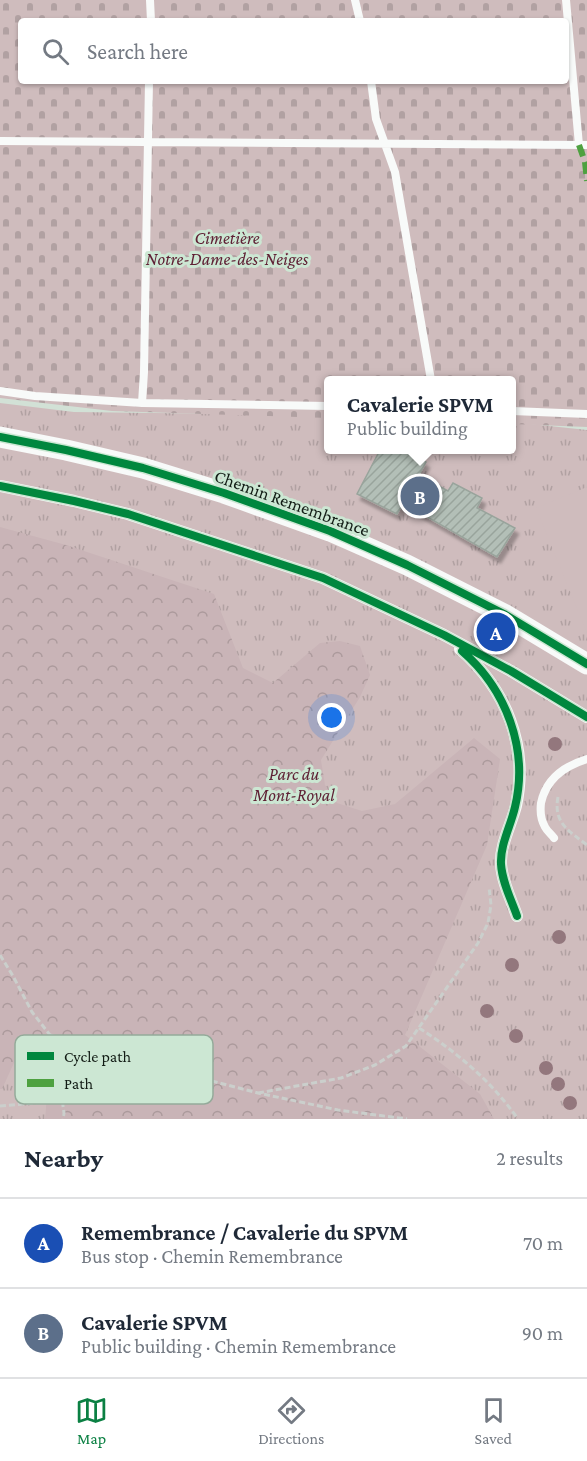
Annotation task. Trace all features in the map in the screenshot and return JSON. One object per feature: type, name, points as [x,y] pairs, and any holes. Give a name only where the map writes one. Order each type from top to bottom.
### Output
[{"type":"street","name":"Chemin Remembrance","points":[[0,437],[143,468],[224,493],[330,531],[407,565],[504,614],[587,664]]},
{"type":"street","points":[[0,486],[128,514],[323,578],[444,635],[521,676],[587,717]]},
{"type":"street","points":[[444,635],[473,660],[489,679],[511,720],[518,754],[518,791],[501,862],[503,880],[517,916]]},
{"type":"lane","points":[[150,0],[151,18]]},
{"type":"lane","points":[[355,0],[359,18]]},
{"type":"lane","points":[[566,0],[568,18]]},
{"type":"lane","points":[[0,141],[583,145],[569,26]]},
{"type":"lane","points":[[142,403],[149,84]]},
{"type":"lane","points":[[371,84],[376,119],[394,172],[430,376]]},
{"type":"lane","points":[[0,391],[35,396],[142,403],[324,406]]},
{"type":"lane","points":[[516,411],[587,414]]},
{"type":"lane","points":[[554,838],[545,827],[541,817],[541,807],[547,787],[561,771],[576,762],[587,759]]},
{"type":"path","points":[[559,793],[556,805],[561,823],[565,829],[587,845]]},
{"type":"path","points":[[258,1093],[341,1078],[389,1058],[406,1046],[478,943],[488,923],[491,905],[489,882]]},
{"type":"path","points":[[0,955],[32,1012],[50,1035]]},
{"type":"path","points":[[419,1028],[453,1051],[476,1071],[501,1096],[518,1119]]},
{"type":"path","points":[[213,1081],[338,1110],[407,1119]]},
{"type":"path","points":[[0,1106],[25,1104]]},
{"type":"path","points":[[62,1104],[63,1119]]},
{"type":"green space","name":"Cimetière Notre-Dame-des-Neiges","points":[[0,0],[587,0],[587,427],[516,424],[516,376],[324,376],[324,418],[112,411],[0,398]]},
{"type":"green space","name":"Parc du Mont-Royal","points":[[0,403],[74,412],[324,415],[324,454],[516,454],[516,422],[587,430],[587,1119],[0,1119]]},
{"type":"green space","points":[[587,487],[587,633],[536,508]]},
{"type":"green space","points":[[0,527],[66,545],[214,594],[243,668],[273,683],[320,643],[340,641],[360,646],[370,675],[360,697],[321,760],[325,785],[337,803],[362,811],[395,804],[474,738],[500,759],[487,845],[405,1035],[480,1094],[494,1119],[45,1119],[46,1104],[213,1104],[213,1035],[15,1035],[15,1061],[0,1089]]},
{"type":"building","points":[[378,454],[412,454],[426,462],[419,475],[448,491],[453,483],[482,498],[477,508],[515,528],[497,557],[403,503],[397,514],[357,494]]},
{"type":"marked path","points":[[579,145],[585,162],[587,181]]},
{"type":"cycle path","points":[[0,437],[143,468],[224,493],[330,531],[407,565],[504,614],[587,664]]},
{"type":"cycle path","points":[[0,486],[128,514],[323,578],[444,635],[511,671],[587,717]]},
{"type":"cycle path","points":[[462,651],[491,683],[502,702],[516,742],[519,785],[502,850],[501,864],[505,884],[517,916]]},
{"type":"place","name":"Cavalerie SPVM","points":[[420,496]]},
{"type":"place","name":"Remembrance / Cavalerie du SPVM","points":[[496,632]]}]
